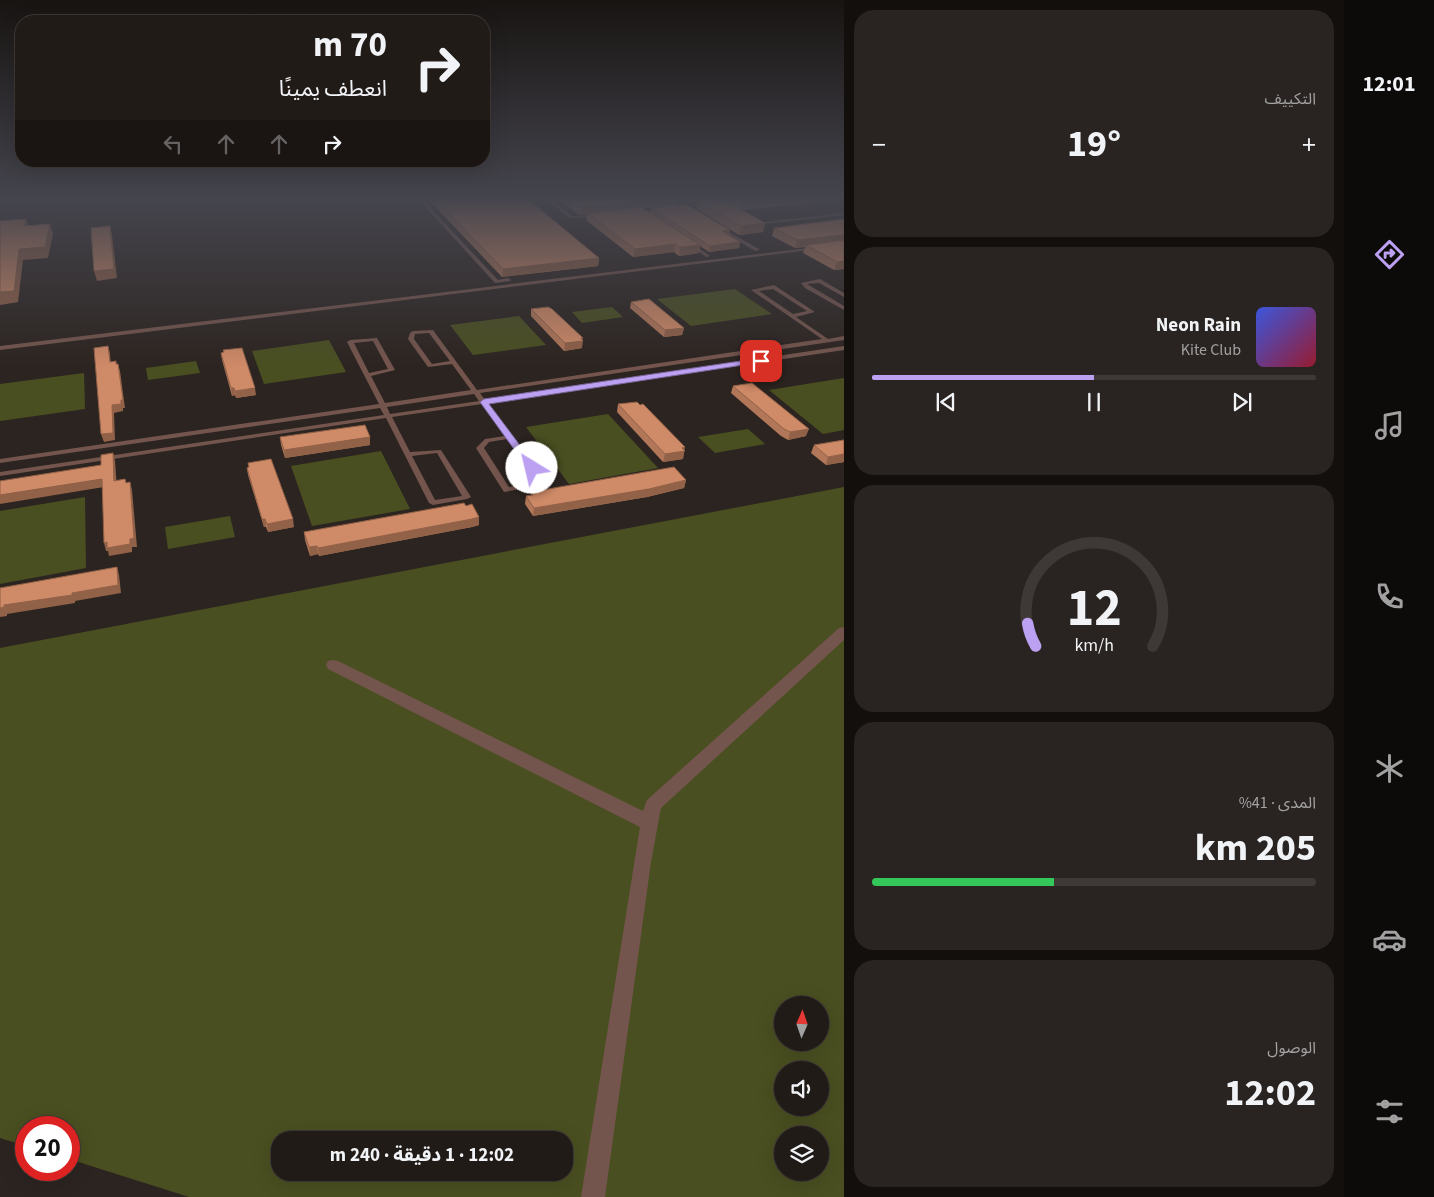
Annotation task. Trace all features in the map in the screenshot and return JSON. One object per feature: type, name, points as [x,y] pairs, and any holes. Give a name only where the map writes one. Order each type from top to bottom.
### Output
[{"type":"street","points":[[593,1197],[642,862],[653,805],[844,632]]},
{"type":"street","points":[[333,665],[650,823]]},
{"type":"lane","points":[[473,256],[497,282],[708,256]]},
{"type":"lane","points":[[0,348],[737,256]]},
{"type":"lane","points":[[844,295],[820,281],[804,283],[807,287],[844,308]]},
{"type":"lane","points":[[792,316],[812,312],[774,287],[754,290],[792,316],[843,350]]},
{"type":"lane","points":[[455,362],[430,366],[411,339],[412,333],[431,331],[455,362],[543,483],[507,490],[480,448],[487,440],[509,437]]},
{"type":"lane","points":[[0,461],[844,338]]},
{"type":"lane","points":[[366,375],[392,370],[375,339],[350,342],[366,375],[388,416],[407,454],[433,503],[467,497],[439,451],[407,454]]},
{"type":"lane","points":[[0,474],[843,350]]},
{"type":"lane","points":[[184,434],[187,446]]},
{"type":"green space","points":[[735,289],[772,314],[691,326],[657,299]]},
{"type":"green space","points":[[612,307],[623,317],[582,323],[572,312]]},
{"type":"green space","points":[[519,316],[546,345],[473,355],[450,325]]},
{"type":"green space","points":[[329,340],[346,372],[264,384],[252,351]]},
{"type":"green space","points":[[196,361],[200,373],[148,380],[146,368]]},
{"type":"green space","points":[[84,373],[85,409],[0,421],[0,384]]},
{"type":"green space","points":[[844,378],[844,430],[823,434],[769,390]]},
{"type":"green space","points":[[608,414],[658,468],[569,484],[526,427]]},
{"type":"green space","points":[[748,429],[765,444],[715,453],[698,437]]},
{"type":"green space","points":[[381,451],[410,509],[312,526],[291,466]]},
{"type":"green space","points":[[844,487],[844,1197],[189,1197],[80,1162],[80,1116],[15,1116],[15,1143],[0,1138],[0,648]]},
{"type":"green space","points":[[85,497],[86,568],[0,584],[0,511]]},
{"type":"green space","points":[[230,516],[235,537],[168,549],[165,527]]},
{"type":"building","points":[[0,256],[18,256],[14,291],[0,292]]},
{"type":"building","points":[[93,256],[113,256],[114,269],[94,271]]},
{"type":"building","points":[[490,256],[596,256],[599,258],[503,269]]},
{"type":"building","points":[[826,256],[844,256],[844,261],[837,262]]},
{"type":"building","points":[[649,299],[684,328],[665,330],[631,302]]},
{"type":"building","points":[[548,307],[583,338],[581,338],[583,341],[565,343],[531,309]]},
{"type":"building","points":[[108,346],[110,362],[116,361],[116,364],[118,364],[123,400],[121,400],[121,404],[112,405],[113,433],[101,434],[94,348]]},
{"type":"building","points":[[242,348],[255,388],[235,391],[234,388],[231,388],[221,353],[224,352],[223,350]]},
{"type":"building","points":[[752,383],[809,429],[790,432],[784,429],[733,386]]},
{"type":"building","points":[[637,402],[640,405],[643,404],[685,447],[682,448],[685,451],[665,454],[618,404]]},
{"type":"building","points":[[365,425],[370,437],[284,450],[280,437]]},
{"type":"building","points":[[844,440],[844,454],[828,457],[814,445]]},
{"type":"building","points":[[113,453],[114,481],[125,479],[126,483],[130,482],[134,538],[130,539],[130,544],[107,548],[107,542],[104,543],[102,479],[0,495],[0,481],[101,465],[101,455]]},
{"type":"building","points":[[271,459],[293,519],[267,524],[265,519],[262,519],[247,468],[249,467],[248,463]]},
{"type":"building","points":[[674,467],[686,480],[649,489],[534,508],[526,496],[533,495],[531,492]]},
{"type":"building","points":[[464,503],[466,506],[472,504],[479,517],[318,548],[317,546],[309,547],[304,532]]},
{"type":"building","points":[[117,567],[118,585],[72,593],[72,595],[4,605],[4,607],[0,608],[0,588]]},
{"type":"route","points":[[532,468],[484,402],[761,361]]}]
